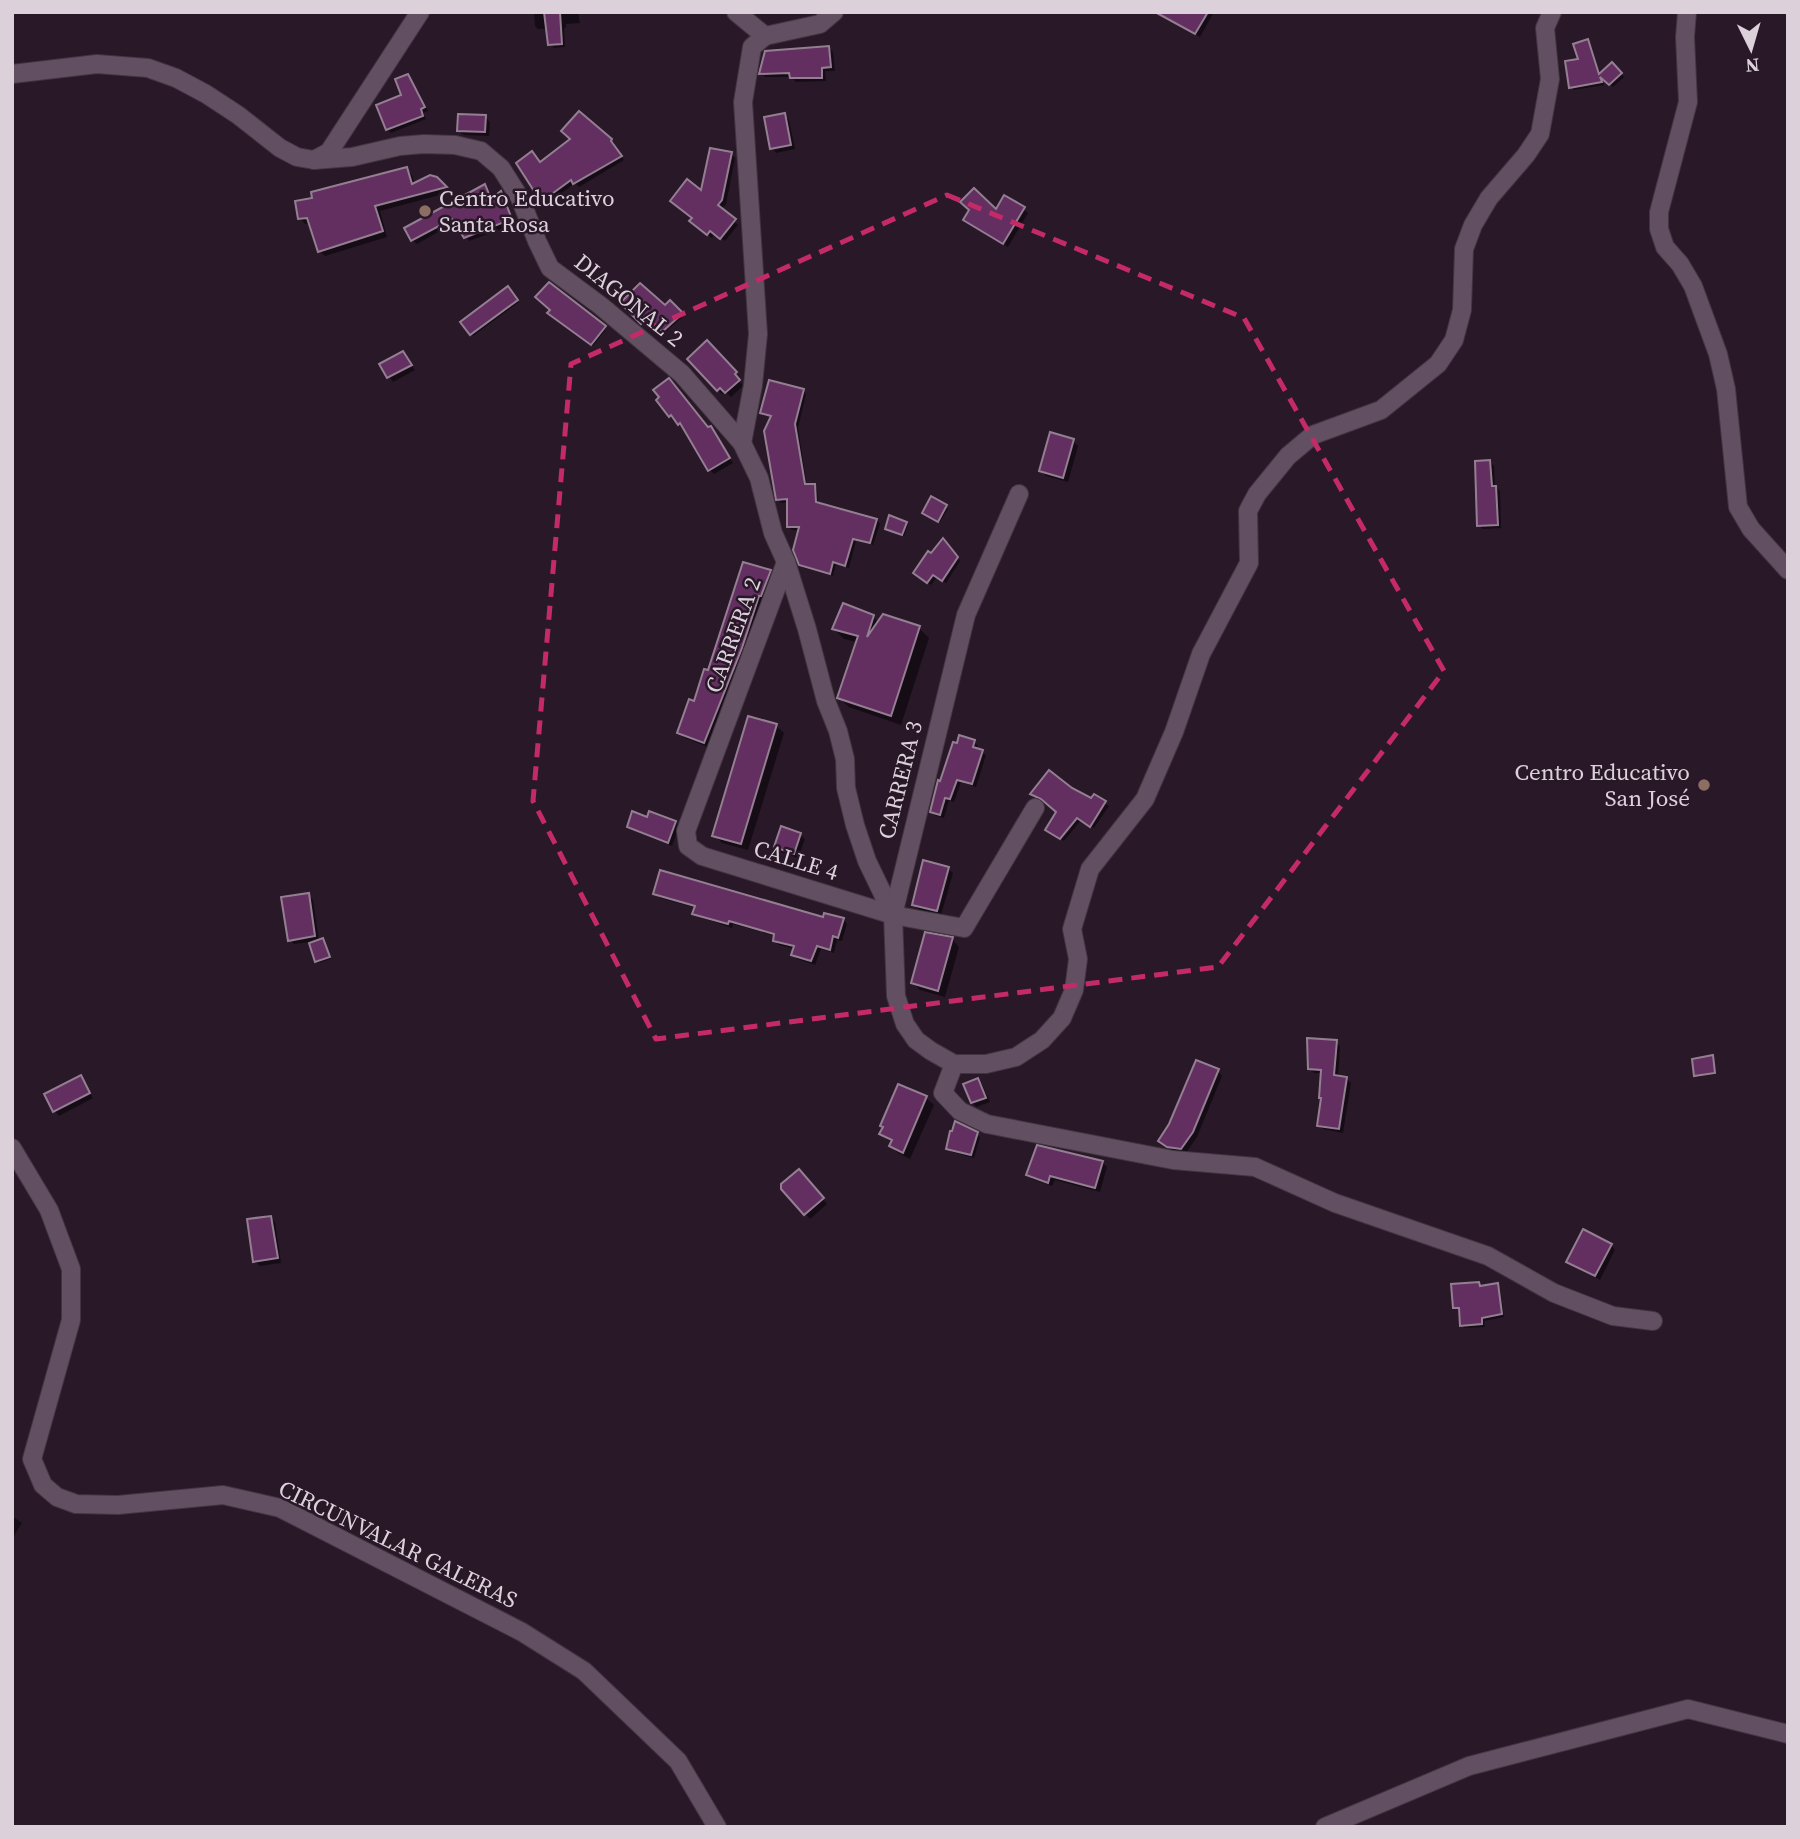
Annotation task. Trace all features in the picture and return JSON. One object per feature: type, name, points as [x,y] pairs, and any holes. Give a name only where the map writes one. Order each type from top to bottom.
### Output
[{"type":"street","points":[[12,74],[97,64],[148,68],[176,78],[206,94],[280,148],[297,157],[314,160],[329,152],[420,12]]},
{"type":"street","points":[[736,12],[765,36]]},
{"type":"street","points":[[742,443],[753,385],[758,334],[743,103],[752,47],[765,36],[820,24],[834,12]]},
{"type":"street","points":[[1552,12],[1545,28],[1550,79],[1540,134],[1526,155],[1489,198],[1473,225],[1464,250],[1462,310],[1454,340],[1438,364],[1381,410],[1313,435],[1288,456],[1257,494],[1248,511],[1249,563],[1201,654],[1174,732],[1145,799],[1090,869],[1072,929],[1078,959],[1074,990],[1062,1018],[1042,1041],[1016,1057],[986,1064],[954,1064],[943,1093],[960,1111],[987,1124],[1173,1160],[1255,1167],[1335,1203],[1488,1256],[1553,1293],[1613,1316],[1653,1321]]},
{"type":"street","points":[[1687,12],[1685,37],[1688,102],[1659,212],[1659,229],[1665,247],[1680,264],[1693,286],[1718,354],[1726,389],[1738,507],[1751,529],[1788,570]]},
{"type":"street","name":"DIAGONAL 2","points":[[314,160],[352,157],[424,144],[456,145],[481,151],[501,168],[520,198],[550,268],[601,306],[682,374],[742,443]]},
{"type":"street","name":"CARRERA 2","points":[[688,846],[686,831],[786,562],[773,533],[759,478],[742,443]]},
{"type":"street","name":"CARRERA 3","points":[[954,1064],[916,1040],[905,1024],[895,996],[893,915],[966,615],[1018,494]]},
{"type":"street","points":[[786,562],[826,701],[838,731],[845,758],[846,788],[855,825],[867,861],[893,915]]},
{"type":"street","name":"CALLE 4","points":[[688,846],[702,856],[893,915],[964,928],[1035,808]]},
{"type":"street","name":"CIRCUNVALAR GALERAS","points":[[12,1148],[49,1210],[71,1269],[71,1320],[32,1458],[43,1485],[57,1497],[76,1504],[118,1505],[223,1495],[280,1508],[522,1632],[584,1671],[678,1761],[718,1827]]},
{"type":"street","points":[[1325,1827],[1469,1766],[1688,1709],[1788,1734]]},
{"type":"highlighted area","points":[[947,195],[1244,318],[1444,671],[1218,967],[656,1039],[533,801],[571,364]]},
{"type":"building","points":[[544,12],[560,12],[562,44],[548,45]]},
{"type":"building","points":[[1155,12],[1208,12],[1195,34]]},
{"type":"building","points":[[1588,39],[1599,74],[1612,62],[1622,73],[1609,85],[1600,77],[1602,82],[1569,88],[1565,61],[1578,59],[1573,44]]},
{"type":"building","points":[[829,46],[831,67],[822,68],[822,78],[790,78],[789,73],[759,74],[765,51]]},
{"type":"building","points":[[408,74],[425,107],[421,109],[423,116],[386,130],[376,105],[401,95],[395,79]]},
{"type":"building","points":[[579,111],[612,139],[622,156],[573,184],[571,180],[545,199],[537,189],[534,191],[516,163],[532,151],[540,162],[570,139],[561,131]]},
{"type":"building","points":[[785,113],[791,145],[770,149],[764,117]]},
{"type":"building","points":[[458,114],[486,115],[485,132],[457,131]]},
{"type":"building","points":[[710,148],[732,152],[722,200],[718,205],[736,219],[720,239],[710,231],[707,235],[689,221],[692,218],[670,201],[687,179],[701,190]]},
{"type":"building","points":[[407,167],[412,184],[430,175],[437,177],[447,187],[375,206],[383,231],[318,252],[307,218],[298,219],[295,201],[312,198],[311,192]]},
{"type":"building","points":[[485,184],[491,199],[501,191],[512,219],[464,238],[452,219],[411,241],[404,228]]},
{"type":"building","points":[[974,188],[996,209],[1004,195],[1025,207],[1003,244],[963,220],[969,210],[960,202]]},
{"type":"building","points":[[549,282],[606,326],[591,345],[547,313],[550,310],[535,297]]},
{"type":"building","points":[[640,283],[665,305],[670,300],[683,313],[662,332],[648,317],[641,324],[620,303]]},
{"type":"building","points":[[508,286],[518,300],[470,335],[460,322]]},
{"type":"building","points":[[707,340],[737,372],[735,374],[740,380],[725,393],[720,388],[717,391],[687,359]]},
{"type":"building","points":[[403,351],[412,365],[387,378],[379,364]]},
{"type":"building","points":[[669,378],[708,427],[711,426],[730,458],[708,471],[680,423],[678,425],[671,415],[669,417],[656,400],[659,397],[653,390]]},
{"type":"building","points":[[769,380],[804,389],[795,424],[805,484],[815,484],[816,502],[877,519],[870,543],[853,539],[845,566],[833,562],[830,574],[799,565],[793,550],[799,527],[787,527],[787,499],[776,500],[764,431],[771,416],[760,413]]},
{"type":"building","points":[[1050,432],[1074,439],[1063,478],[1039,471]]},
{"type":"building","points":[[1490,460],[1492,486],[1496,486],[1498,525],[1477,526],[1475,461]]},
{"type":"building","points":[[931,496],[947,505],[938,522],[922,513]]},
{"type":"building","points":[[889,515],[907,522],[902,535],[885,529]]},
{"type":"building","points":[[943,538],[958,557],[942,581],[933,575],[927,583],[913,573],[928,551],[931,553]]},
{"type":"building","points":[[743,562],[771,570],[704,743],[677,733],[689,699],[694,701],[704,669],[708,670]]},
{"type":"building","points":[[843,603],[874,615],[867,637],[883,614],[920,626],[891,716],[837,698],[858,636],[832,629]]},
{"type":"building","points":[[748,716],[777,724],[741,844],[712,836]]},
{"type":"building","points":[[959,735],[975,740],[973,747],[983,750],[972,784],[957,780],[950,799],[945,798],[940,815],[930,812],[938,780],[940,781],[953,742],[957,743]]},
{"type":"building","points":[[1049,770],[1072,788],[1091,798],[1094,794],[1106,801],[1090,827],[1077,818],[1060,839],[1045,830],[1056,812],[1041,799],[1030,794]]},
{"type":"building","points":[[632,811],[647,817],[649,811],[676,821],[668,843],[627,827]]},
{"type":"building","points":[[781,826],[801,833],[794,854],[774,847]]},
{"type":"building","points":[[923,860],[949,867],[937,911],[912,905]]},
{"type":"building","points":[[660,870],[823,917],[824,913],[844,918],[838,938],[833,936],[830,950],[817,946],[811,961],[791,955],[794,946],[773,941],[774,934],[692,914],[695,906],[653,894]]},
{"type":"building","points":[[309,893],[315,936],[288,941],[281,897]]},
{"type":"building","points":[[925,932],[953,937],[938,991],[911,983]]},
{"type":"building","points":[[323,938],[330,957],[315,962],[309,943]]},
{"type":"building","points":[[1307,1038],[1337,1040],[1334,1075],[1347,1077],[1339,1129],[1317,1126],[1321,1070],[1308,1069]]},
{"type":"building","points":[[1713,1055],[1715,1073],[1694,1076],[1692,1059]]},
{"type":"building","points":[[1196,1060],[1219,1069],[1193,1132],[1181,1149],[1167,1147],[1158,1141],[1169,1124]]},
{"type":"building","points":[[81,1075],[90,1093],[53,1112],[44,1094]]},
{"type":"building","points":[[978,1078],[986,1098],[971,1103],[963,1084]]},
{"type":"building","points":[[898,1084],[927,1096],[903,1153],[889,1146],[892,1140],[879,1134]]},
{"type":"building","points":[[955,1121],[978,1132],[971,1155],[946,1149]]},
{"type":"building","points":[[1037,1145],[1103,1161],[1095,1188],[1050,1176],[1048,1183],[1026,1175]]},
{"type":"building","points":[[799,1169],[824,1198],[804,1215],[781,1189],[781,1184]]},
{"type":"building","points":[[271,1216],[278,1258],[253,1262],[247,1219]]},
{"type":"building","points":[[1583,1229],[1612,1244],[1595,1276],[1566,1262]]},
{"type":"building","points":[[1479,1282],[1480,1286],[1498,1283],[1502,1314],[1482,1318],[1482,1324],[1460,1326],[1459,1308],[1453,1308],[1451,1284]]},
{"type":"place","name":"Centro Educativo Santa Rosa","points":[[425,211]]},
{"type":"place","name":"Centro Educativo San José","points":[[1704,785]]}]
